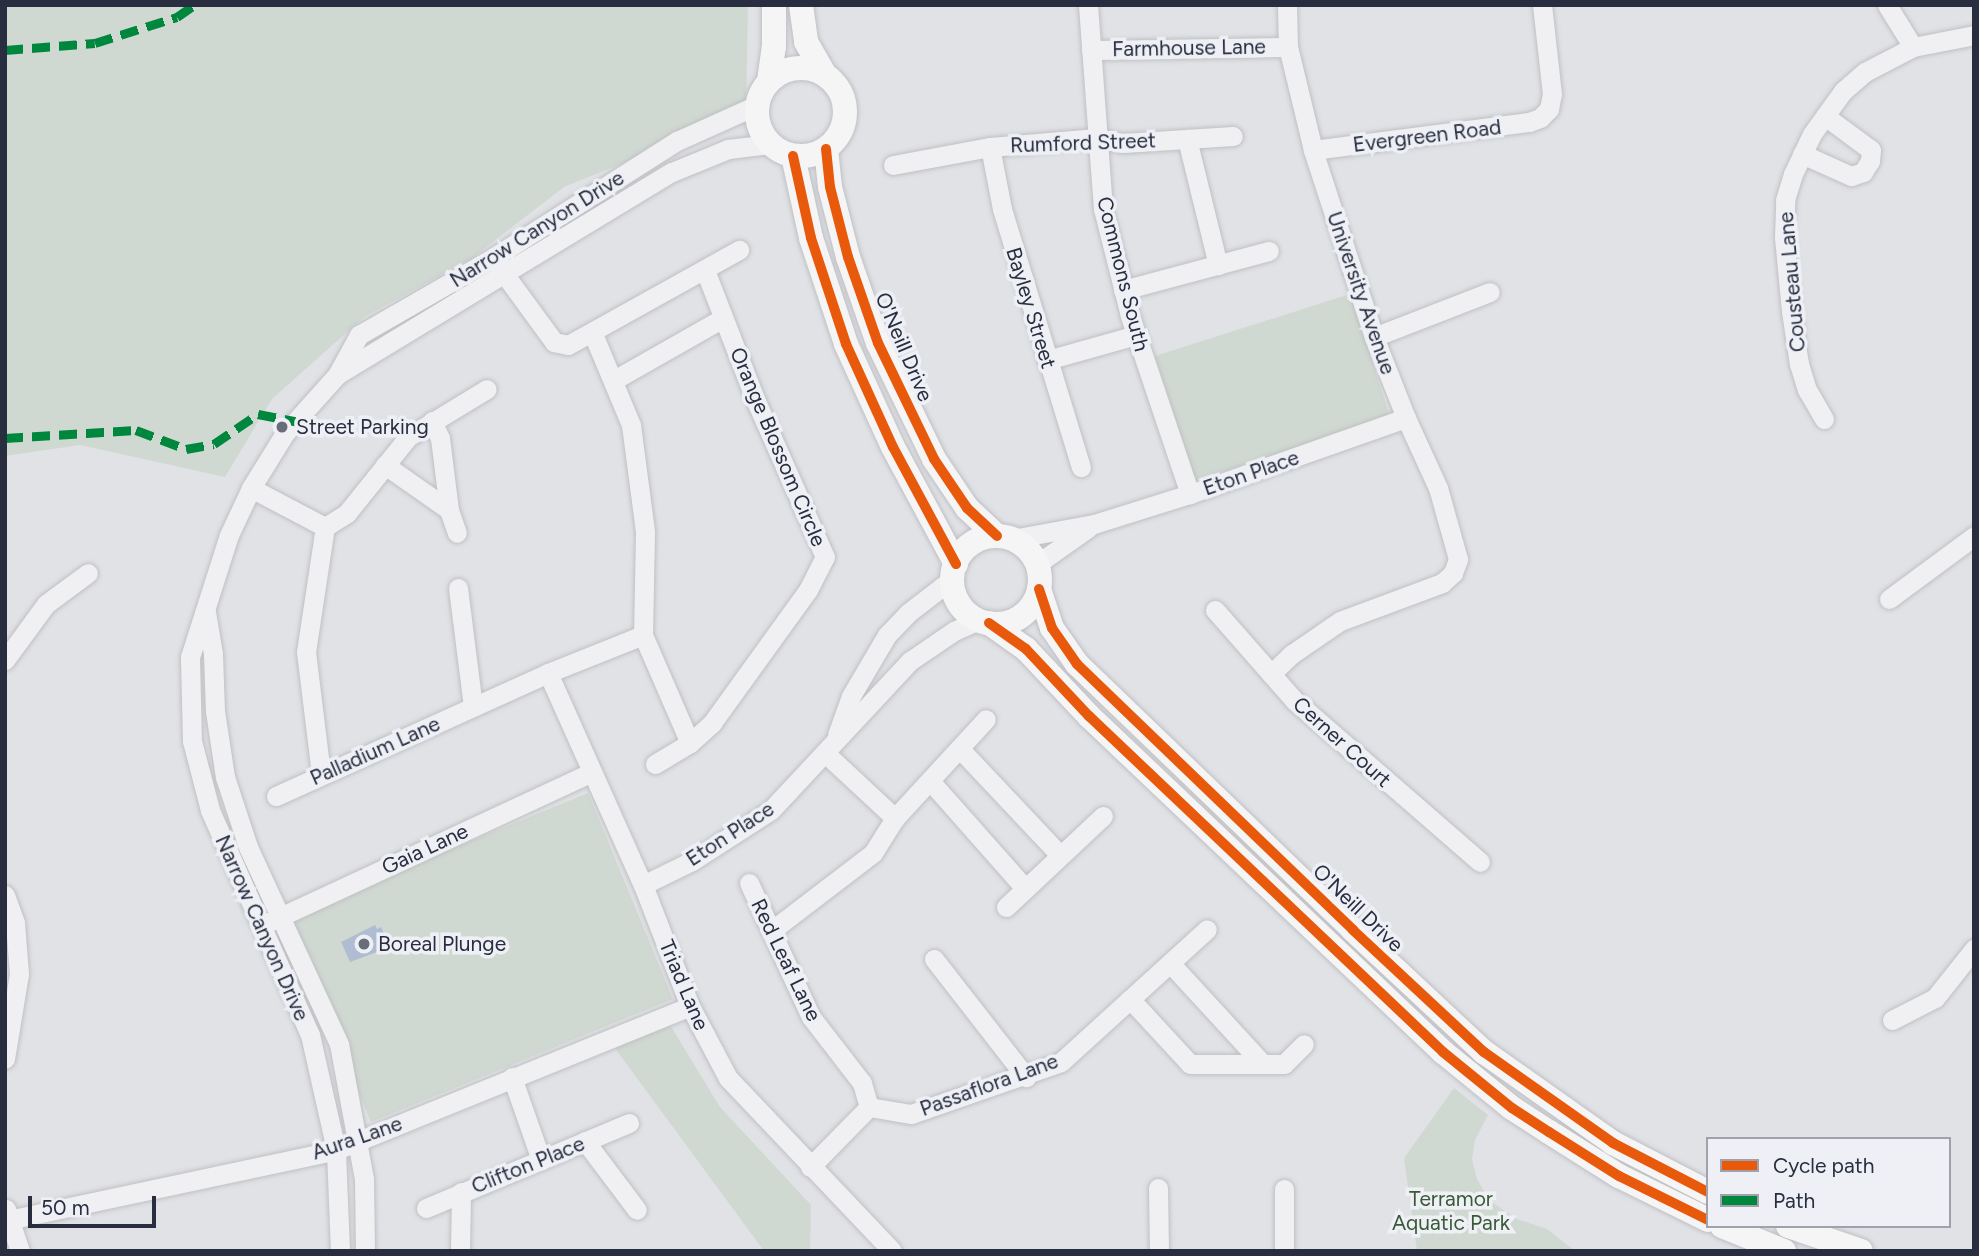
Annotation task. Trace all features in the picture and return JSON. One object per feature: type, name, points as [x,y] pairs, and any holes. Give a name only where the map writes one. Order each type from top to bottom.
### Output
[{"type":"main road","points":[[774,5],[774,47],[769,81],[757,105],[757,120],[770,144],[793,156],[805,156],[826,149],[841,131],[846,110],[843,95],[822,72],[806,42],[801,5]]},
{"type":"main road","points":[[769,81],[794,68],[822,72]]},
{"type":"main road","name":"O'Neill Drive","points":[[826,149],[830,187],[848,257],[877,343],[934,460],[967,508],[1004,537],[1031,553],[1037,564],[1039,589],[1052,628],[1077,664],[1484,1052],[1612,1143],[1706,1191]]},
{"type":"main road","points":[[793,156],[811,238],[846,344],[954,571],[959,605],[1026,649],[1089,716],[1443,1052],[1512,1108],[1549,1132],[1619,1176],[1706,1219]]},
{"type":"main road","points":[[954,571],[971,543],[1004,537]]},
{"type":"main road","points":[[984,622],[1008,622],[1024,614],[1039,589]]},
{"type":"main road","points":[[1727,1228],[1784,1251]]},
{"type":"main road","points":[[1794,1228],[1861,1251]]},
{"type":"street","name":"Commons South","points":[[1088,5],[1104,209],[1136,335],[1190,494]]},
{"type":"street","name":"University Avenue","points":[[1271,674],[1292,654],[1340,621],[1442,583],[1453,573],[1458,559],[1456,544],[1438,488],[1406,418],[1374,337],[1313,150],[1288,47],[1287,5]]},
{"type":"street","name":"Evergreen Road","points":[[1313,150],[1529,122],[1540,118],[1549,109],[1552,94],[1542,5]]},
{"type":"street","points":[[1888,5],[1913,47]]},
{"type":"street","name":"Cousteau Lane","points":[[1824,419],[1807,390],[1799,365],[1784,237],[1785,200],[1802,154],[1843,91],[1865,72],[1913,47],[1974,35]]},
{"type":"street","name":"Farmhouse Lane","points":[[1091,50],[1288,47]]},
{"type":"street","name":"Narrow Canyon Drive","points":[[340,1251],[336,1150],[310,1035],[210,810],[192,741],[191,657],[229,535],[251,488],[285,433],[337,375],[677,141],[757,105]]},
{"type":"street","points":[[1802,154],[1851,176],[1863,172],[1870,161],[1871,150],[1825,116]]},
{"type":"street","name":"Rumford Street","points":[[893,164],[990,146],[1097,138],[1123,143],[1233,136]]},
{"type":"street","points":[[1186,139],[1218,265]]},
{"type":"street","name":"Narrow Canyon Drive","points":[[499,266],[682,167],[728,149],[770,144]]},
{"type":"street","name":"Bayley Street","points":[[990,146],[1002,209],[1046,360],[1081,467]]},
{"type":"street","points":[[499,266],[554,342],[568,345],[593,334],[739,250]]},
{"type":"street","points":[[1123,290],[1269,251]]},
{"type":"street","name":"Orange Blossom Circle","points":[[655,764],[690,743],[712,723],[747,679],[808,590],[825,557],[755,399],[705,270]]},
{"type":"street","points":[[1374,337],[1490,292]]},
{"type":"street","points":[[614,380],[723,318]]},
{"type":"street","points":[[593,334],[631,425],[645,532],[643,635],[690,743]]},
{"type":"street","points":[[1046,360],[1136,335]]},
{"type":"street","points":[[321,774],[306,652],[325,527],[347,513],[408,437],[487,389]]},
{"type":"street","name":"Eton Place","points":[[1004,537],[1094,523],[1190,494],[1406,418]]},
{"type":"street","points":[[432,421],[440,438],[450,510],[457,533]]},
{"type":"street","points":[[385,465],[450,510]]},
{"type":"street","points":[[251,488],[325,527]]},
{"type":"street","name":"Eton Place","points":[[1037,564],[1094,523]]},
{"type":"street","points":[[1889,599],[1974,536]]},
{"type":"street","name":"Eton Place","points":[[831,746],[851,696],[887,635],[954,571]]},
{"type":"street","points":[[5,660],[46,604],[88,573]]},
{"type":"street","points":[[458,587],[473,706]]},
{"type":"street","name":"Narrow Canyon Drive","points":[[206,608],[213,654],[215,711],[225,777],[248,847],[340,1044],[364,1179],[365,1251]]},
{"type":"street","name":"Cerner Court","points":[[1215,610],[1295,701],[1480,862]]},
{"type":"street","name":"Eton Place","points":[[643,885],[692,861],[771,810],[910,661],[954,631],[984,622]]},
{"type":"street","name":"Palladium Lane","points":[[276,796],[548,673],[643,635]]},
{"type":"street","name":"Triad Lane","points":[[548,673],[643,885],[690,1006],[728,1078],[892,1251]]},
{"type":"street","points":[[771,931],[873,853],[895,818],[931,782],[986,719]]},
{"type":"street","points":[[831,746],[895,818]]},
{"type":"street","points":[[960,749],[1060,855]]},
{"type":"street","name":"Gaia Lane","points":[[260,926],[592,772]]},
{"type":"street","points":[[931,782],[1024,887]]},
{"type":"street","points":[[1006,907],[1024,887],[1103,816]]},
{"type":"street","name":"Red Leaf Lane","points":[[749,883],[811,1017],[862,1083],[869,1107]]},
{"type":"street","points":[[5,895],[15,923],[19,974],[5,1059]]},
{"type":"street","name":"Passaflora Lane","points":[[869,1107],[911,1114],[1026,1077],[1061,1062],[1207,929]]},
{"type":"street","points":[[1892,1020],[1936,998],[1974,949]]},
{"type":"street","points":[[934,959],[1026,1077]]},
{"type":"street","points":[[1170,963],[1263,1064]]},
{"type":"street","points":[[1130,999],[1190,1064],[1284,1064],[1304,1044]]},
{"type":"street","name":"Aura Lane","points":[[7,1214],[336,1150],[690,1006]]},
{"type":"street","points":[[512,1077],[541,1160]]},
{"type":"street","points":[[810,1167],[869,1107]]},
{"type":"street","name":"Clifton Place","points":[[426,1208],[629,1123]]},
{"type":"street","points":[[586,1141],[637,1210]]},
{"type":"street","points":[[1158,1188],[1159,1251]]},
{"type":"street","points":[[1284,1189],[1284,1251]]},
{"type":"street","points":[[460,1251],[461,1192]]},
{"type":"street","points":[[7,1214],[20,1251]]},
{"type":"green space","points":[[5,5],[748,5],[746,113],[564,187],[472,258],[364,317],[272,399],[225,477],[80,445],[5,456]]},
{"type":"green space","points":[[1350,294],[1390,417],[1195,480],[1155,356]]},
{"type":"green space","points":[[588,793],[673,999],[371,1122],[286,917]]},
{"type":"green space","points":[[670,1025],[720,1107],[811,1205],[810,1250],[764,1251],[614,1047]]},
{"type":"green space","name":"Terramor Aquatic Park","points":[[1454,1088],[1488,1115],[1475,1140],[1472,1159],[1477,1179],[1490,1201],[1517,1219],[1547,1229],[1575,1251],[1417,1251],[1404,1158]]},
{"type":"water","name":"Boreal Plunge","points":[[375,925],[377,929],[381,927],[388,942],[385,949],[350,962],[341,942]]},
{"type":"marked path","points":[[5,50],[95,43],[177,17],[194,5]]},
{"type":"marked path","points":[[5,438],[136,430],[186,449],[214,444],[258,414],[295,421]]},
{"type":"cycle path","points":[[826,149],[830,187],[848,257],[878,343],[934,459],[967,508],[997,536]]},
{"type":"cycle path","points":[[793,156],[811,238],[846,344],[893,447],[956,564]]},
{"type":"cycle path","points":[[1039,589],[1052,628],[1077,664],[1484,1052],[1613,1143],[1706,1191]]},
{"type":"cycle path","points":[[989,623],[1026,649],[1089,716],[1443,1052],[1512,1108],[1549,1132],[1619,1176],[1706,1219]]},
{"type":"place","name":"Street Parking","points":[[282,427]]},
{"type":"place","name":"Boreal Plunge","points":[[364,944]]}]
